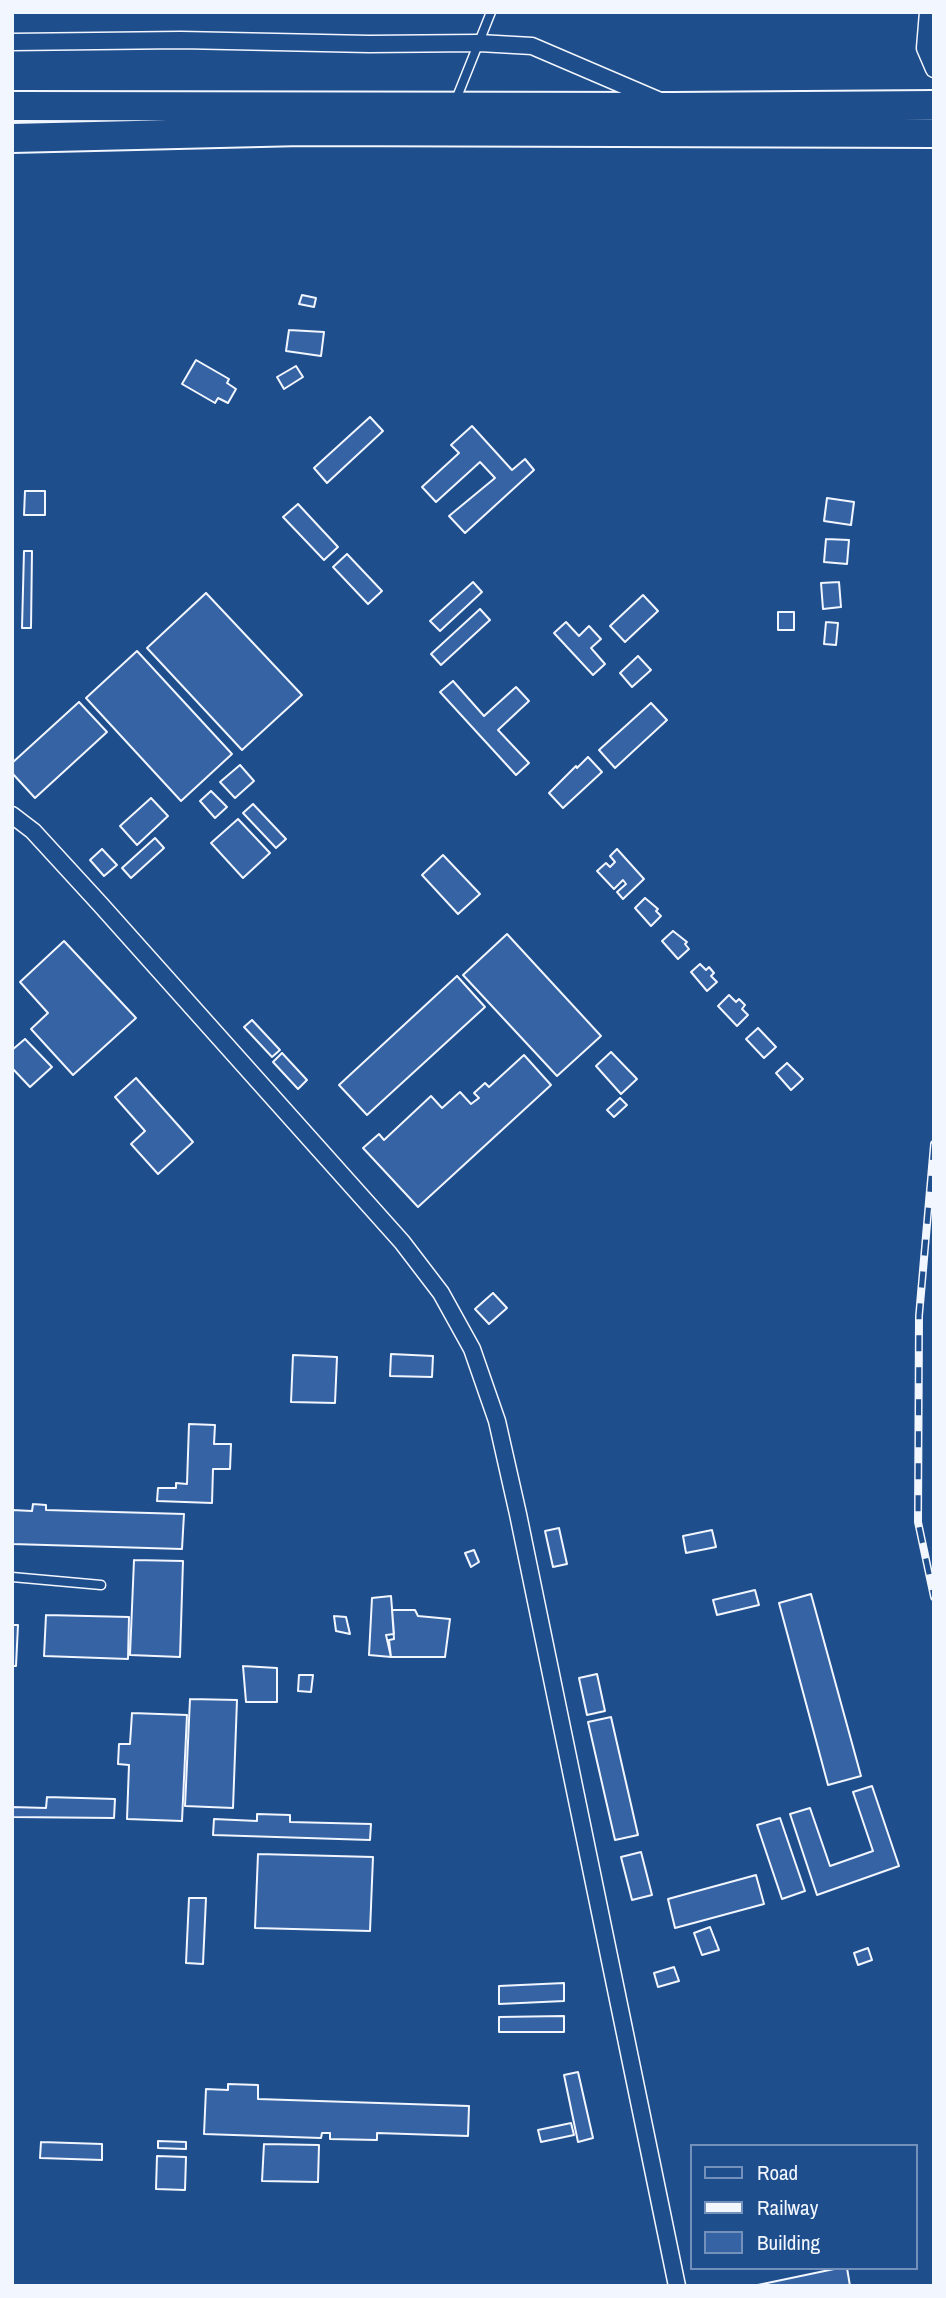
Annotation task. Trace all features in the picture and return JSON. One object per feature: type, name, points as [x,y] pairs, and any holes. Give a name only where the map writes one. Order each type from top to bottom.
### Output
[{"type":"highway","points":[[12,106],[673,107],[934,104]]},
{"type":"highway","points":[[12,138],[302,131],[934,133]]},
{"type":"street","points":[[928,12],[925,48],[934,69]]},
{"type":"street","points":[[12,42],[181,40],[532,46],[673,107]]},
{"type":"street","points":[[12,816],[33,831],[100,904],[402,1242],[441,1293],[472,1349],[497,1421],[518,1514],[677,2286]]},
{"type":"lane","points":[[454,105],[491,12]]},
{"type":"lane","points":[[12,1577],[101,1585]]},
{"type":"building","points":[[302,295],[316,298],[314,307],[299,304]]},
{"type":"building","points":[[289,330],[324,332],[321,356],[286,351]]},
{"type":"building","points":[[196,360],[229,379],[227,383],[236,389],[228,403],[218,398],[215,403],[182,384]]},
{"type":"building","points":[[296,366],[303,377],[284,389],[277,377]]},
{"type":"building","points":[[370,417],[383,431],[327,483],[314,468]]},
{"type":"building","points":[[472,426],[512,470],[525,459],[534,470],[465,533],[449,516],[495,478],[480,462],[436,502],[422,487],[459,453],[451,445]]},
{"type":"building","points":[[25,491],[45,491],[45,515],[24,515]]},
{"type":"building","points":[[827,498],[854,502],[851,525],[824,521]]},
{"type":"building","points":[[298,504],[338,547],[324,560],[283,517]]},
{"type":"building","points":[[826,539],[849,540],[847,564],[824,562]]},
{"type":"building","points":[[24,551],[32,551],[31,628],[22,628]]},
{"type":"building","points":[[347,554],[382,591],[368,604],[333,567]]},
{"type":"building","points":[[473,582],[482,592],[440,631],[430,621]]},
{"type":"building","points":[[839,582],[841,607],[823,609],[821,583]]},
{"type":"building","points":[[206,593],[302,695],[242,750],[147,648]]},
{"type":"building","points":[[643,595],[658,611],[625,642],[610,626]]},
{"type":"building","points":[[480,609],[490,620],[441,665],[431,654]]},
{"type":"building","points":[[778,612],[794,612],[794,630],[778,630]]},
{"type":"building","points":[[566,622],[579,636],[589,626],[601,639],[591,648],[605,664],[593,675],[554,633]]},
{"type":"building","points":[[826,622],[838,623],[836,645],[824,644]]},
{"type":"building","points":[[137,651],[232,754],[181,801],[86,698]]},
{"type":"building","points":[[638,656],[651,670],[632,687],[620,673]]},
{"type":"building","points":[[453,681],[484,716],[516,687],[529,701],[498,730],[529,763],[516,775],[440,692]]},
{"type":"building","points":[[79,702],[107,732],[35,798],[12,773],[12,763]]},
{"type":"building","points":[[651,703],[667,720],[615,768],[599,750]]},
{"type":"building","points":[[588,757],[602,772],[563,808],[549,793]]},
{"type":"building","points":[[240,765],[254,781],[235,798],[220,782]]},
{"type":"building","points":[[211,791],[227,807],[215,818],[200,801]]},
{"type":"building","points":[[151,798],[168,816],[137,845],[120,826]]},
{"type":"building","points":[[253,804],[286,839],[276,848],[243,813]]},
{"type":"building","points":[[238,819],[270,853],[243,878],[211,843]]},
{"type":"building","points":[[155,838],[164,848],[131,878],[122,868]]},
{"type":"building","points":[[102,849],[117,865],[104,876],[90,860]]},
{"type":"building","points":[[617,849],[644,879],[623,899],[617,892],[626,884],[623,880],[614,889],[597,871],[606,863],[610,867],[615,862],[610,856]]},
{"type":"building","points":[[443,855],[480,894],[458,914],[422,875]]},
{"type":"building","points":[[645,898],[658,909],[656,911],[661,916],[651,926],[635,908]]},
{"type":"building","points":[[673,931],[687,942],[685,944],[689,949],[678,959],[662,941]]},
{"type":"building","points":[[507,934],[601,1036],[557,1076],[463,975]]},
{"type":"building","points":[[64,941],[136,1018],[73,1075],[31,1029],[48,1013],[20,982]]},
{"type":"building","points":[[700,964],[706,970],[709,967],[714,973],[711,976],[717,982],[707,991],[691,972]]},
{"type":"building","points":[[457,976],[485,1007],[367,1115],[339,1085]]},
{"type":"building","points":[[729,995],[736,1002],[739,999],[745,1005],[742,1009],[748,1015],[737,1026],[718,1006]]},
{"type":"building","points":[[252,1020],[280,1050],[272,1057],[244,1027]]},
{"type":"building","points":[[758,1028],[776,1047],[764,1058],[746,1039]]},
{"type":"building","points":[[25,1039],[52,1067],[30,1087],[12,1068],[12,1050]]},
{"type":"building","points":[[611,1052],[637,1079],[621,1094],[596,1066]]},
{"type":"building","points":[[282,1053],[307,1080],[298,1089],[273,1062]]},
{"type":"building","points":[[524,1055],[551,1085],[418,1207],[363,1148],[379,1134],[384,1140],[431,1096],[442,1108],[460,1092],[471,1104],[479,1098],[474,1093],[485,1083],[489,1087]]},
{"type":"building","points":[[787,1063],[803,1079],[791,1090],[776,1073]]},
{"type":"building","points":[[136,1078],[193,1142],[158,1174],[131,1144],[145,1131],[115,1097]]},
{"type":"building","points":[[620,1098],[627,1105],[614,1117],[607,1110]]},
{"type":"building","points":[[493,1293],[507,1308],[489,1324],[475,1309]]},
{"type":"building","points":[[391,1354],[433,1356],[432,1377],[390,1376]]},
{"type":"building","points":[[293,1355],[337,1357],[335,1403],[291,1402]]},
{"type":"building","points":[[189,1424],[215,1425],[214,1444],[231,1444],[230,1469],[213,1469],[212,1503],[157,1501],[158,1488],[176,1488],[176,1483],[187,1484]]},
{"type":"building","points":[[33,1504],[46,1505],[46,1510],[184,1514],[182,1549],[12,1544],[12,1510],[32,1511]]},
{"type":"building","points":[[559,1528],[567,1564],[553,1567],[545,1531]]},
{"type":"building","points":[[712,1530],[716,1547],[686,1553],[683,1536]]},
{"type":"building","points":[[474,1550],[479,1562],[471,1567],[465,1553]]},
{"type":"building","points":[[134,1560],[183,1561],[180,1657],[130,1655]]},
{"type":"building","points":[[755,1590],[759,1605],[717,1615],[713,1600]]},
{"type":"building","points":[[811,1594],[861,1776],[828,1785],[779,1603]]},
{"type":"building","points":[[391,1596],[394,1634],[386,1635],[391,1657],[369,1655],[372,1598]]},
{"type":"building","points":[[392,1610],[415,1610],[418,1616],[450,1619],[445,1657],[391,1657],[389,1640],[394,1639]]},
{"type":"building","points":[[46,1615],[129,1617],[128,1659],[44,1656]]},
{"type":"building","points":[[334,1616],[346,1617],[350,1634],[336,1631]]},
{"type":"building","points":[[12,1625],[18,1625],[16,1666],[12,1666]]},
{"type":"building","points":[[243,1666],[277,1668],[277,1702],[246,1702]]},
{"type":"building","points":[[597,1674],[605,1711],[587,1715],[579,1678]]},
{"type":"building","points":[[299,1675],[313,1675],[311,1692],[298,1691]]},
{"type":"building","points":[[190,1699],[237,1700],[233,1808],[185,1806]]},
{"type":"building","points":[[132,1713],[187,1715],[182,1821],[127,1819],[129,1765],[118,1764],[119,1744],[130,1744]]},
{"type":"building","points":[[611,1717],[638,1835],[615,1840],[588,1722]]},
{"type":"building","points":[[872,1786],[899,1866],[817,1895],[790,1814],[810,1808],[830,1866],[873,1851],[853,1792]]},
{"type":"building","points":[[47,1797],[115,1799],[114,1818],[12,1817],[12,1807],[46,1808]]},
{"type":"building","points":[[257,1814],[290,1815],[290,1822],[371,1824],[370,1840],[213,1835],[214,1819],[257,1821]]},
{"type":"building","points":[[780,1818],[805,1891],[782,1899],[757,1825]]},
{"type":"building","points":[[641,1852],[652,1895],[632,1900],[621,1857]]},
{"type":"building","points":[[258,1854],[373,1857],[370,1931],[255,1928]]},
{"type":"building","points":[[756,1875],[764,1904],[675,1928],[668,1899]]},
{"type":"building","points":[[189,1898],[206,1898],[203,1964],[186,1963]]},
{"type":"building","points":[[710,1927],[719,1950],[702,1955],[694,1933]]},
{"type":"building","points":[[868,1948],[872,1960],[858,1965],[854,1953]]},
{"type":"building","points":[[674,1967],[679,1981],[658,1987],[654,1973]]},
{"type":"building","points":[[564,1983],[564,2001],[499,2004],[499,1986]]},
{"type":"building","points":[[564,2016],[564,2032],[499,2032],[499,2017]]},
{"type":"building","points":[[578,2072],[593,2138],[578,2142],[564,2075]]},
{"type":"building","points":[[228,2084],[258,2085],[258,2099],[469,2106],[468,2136],[377,2133],[377,2140],[330,2139],[330,2133],[322,2133],[321,2138],[204,2134],[206,2089],[228,2090]]},
{"type":"building","points":[[571,2123],[574,2135],[541,2142],[538,2130]]},
{"type":"building","points":[[158,2141],[186,2142],[186,2149],[158,2148]]},
{"type":"building","points":[[41,2142],[102,2144],[102,2160],[40,2158]]},
{"type":"building","points":[[264,2144],[319,2145],[318,2182],[262,2181]]},
{"type":"building","points":[[157,2156],[186,2157],[185,2190],[156,2189]]},
{"type":"building","points":[[829,2270],[847,2270],[850,2286],[753,2286]]},
{"type":"railway","points":[[934,1144],[919,1316],[918,1522],[934,1597]]}]
